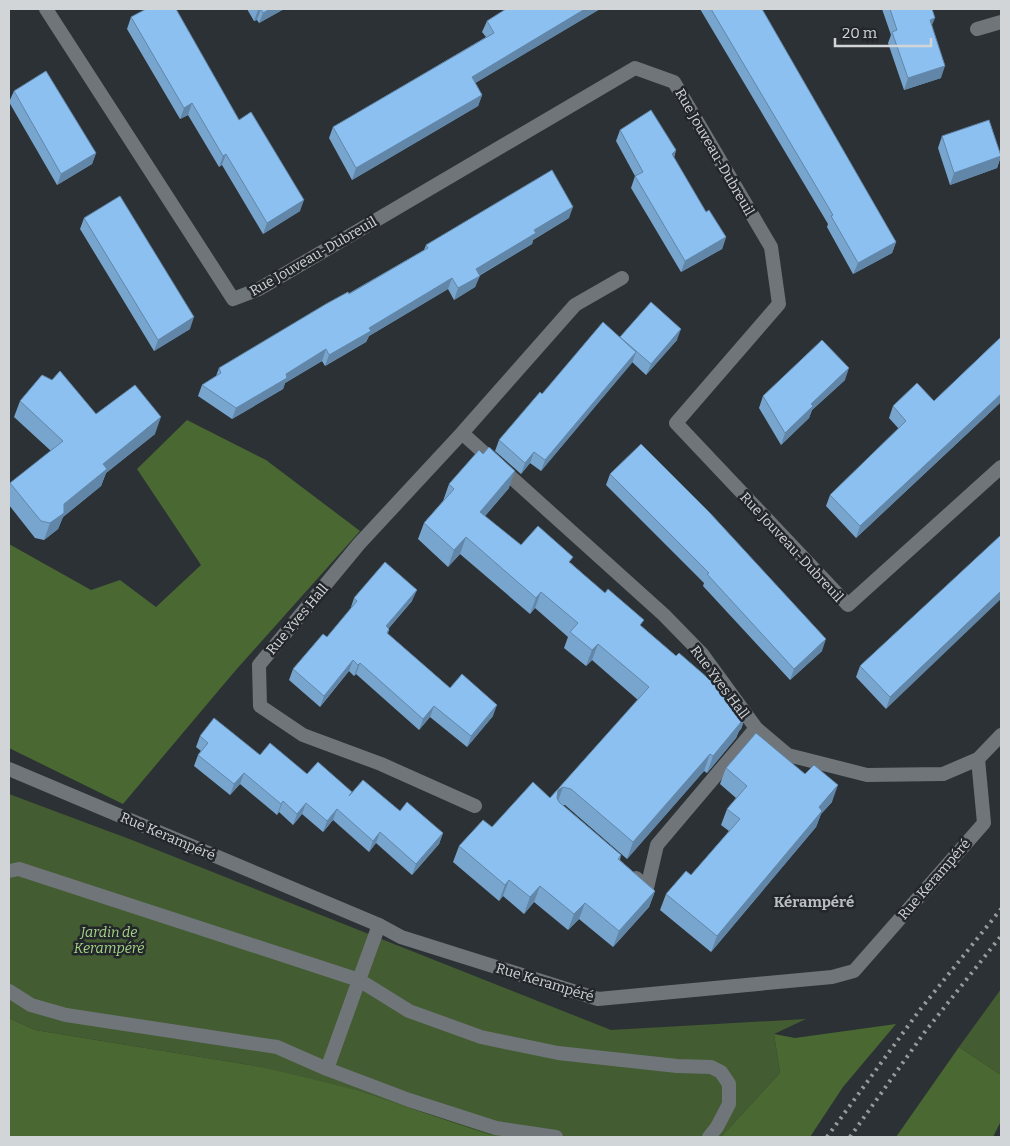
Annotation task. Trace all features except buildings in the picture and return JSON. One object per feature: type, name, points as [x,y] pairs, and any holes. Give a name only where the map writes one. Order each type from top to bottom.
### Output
[{"type":"street","name":"Rue Jouveau-Dubreuil","points":[[46,9],[234,299],[260,289],[636,68],[674,82],[771,247],[779,304],[676,423],[848,605],[1001,467]]},
{"type":"street","points":[[977,29],[1001,22]]},
{"type":"street","name":"Rue Yves Hall","points":[[475,806],[381,764],[303,735],[260,706],[259,665],[359,544],[462,433],[575,305],[622,278]]},
{"type":"street","name":"Rue Yves Hall","points":[[462,433],[664,615],[702,654],[756,728],[788,755],[867,775],[943,774],[978,759]]},
{"type":"street","name":"Rue Yves Hall","points":[[625,869],[647,888],[657,845],[756,728]]},
{"type":"street","points":[[978,759],[1001,735]]},
{"type":"street","name":"Rue Kerampéré","points":[[9,769],[379,925],[401,937],[598,999],[832,977],[854,971],[984,823],[978,759]]},
{"type":"street","points":[[9,871],[19,869],[360,980],[410,1011],[481,1037],[558,1054],[677,1066],[711,1067],[721,1072],[728,1084],[729,1104],[717,1127],[709,1137]]},
{"type":"street","points":[[327,1069],[379,925]]},
{"type":"street","points":[[9,991],[31,1005],[66,1015],[277,1046],[327,1069],[409,1100],[496,1128],[556,1137]]},
{"type":"green space","points":[[187,420],[266,460],[360,531],[235,671],[123,804],[9,748],[9,544],[91,590],[120,580],[156,607],[201,565],[137,469]]},
{"type":"green space","name":"Jardin de Kerampéré","points":[[9,794],[132,840],[611,1030],[806,1019],[774,1034],[780,1073],[721,1137],[505,1137],[491,1135],[421,1111],[262,1067],[35,1030],[9,1018]]},
{"type":"green space","points":[[1001,989],[1001,1075],[959,1047]]},
{"type":"green space","points":[[9,1018],[35,1030],[262,1067],[356,1090],[491,1135],[536,1137],[9,1137]]},
{"type":"green space","points":[[896,1024],[843,1087],[810,1137],[721,1137],[780,1073],[774,1034],[795,1038]]},
{"type":"green space","points":[[959,1047],[1001,1075],[1001,1121],[993,1137],[896,1137]]},
{"type":"railway","points":[[827,1137],[919,1011],[1001,909]]},
{"type":"railway","points":[[850,1137],[924,1033],[1001,936]]},
{"type":"district","name":"Kérampéré","points":[[814,902]]}]
